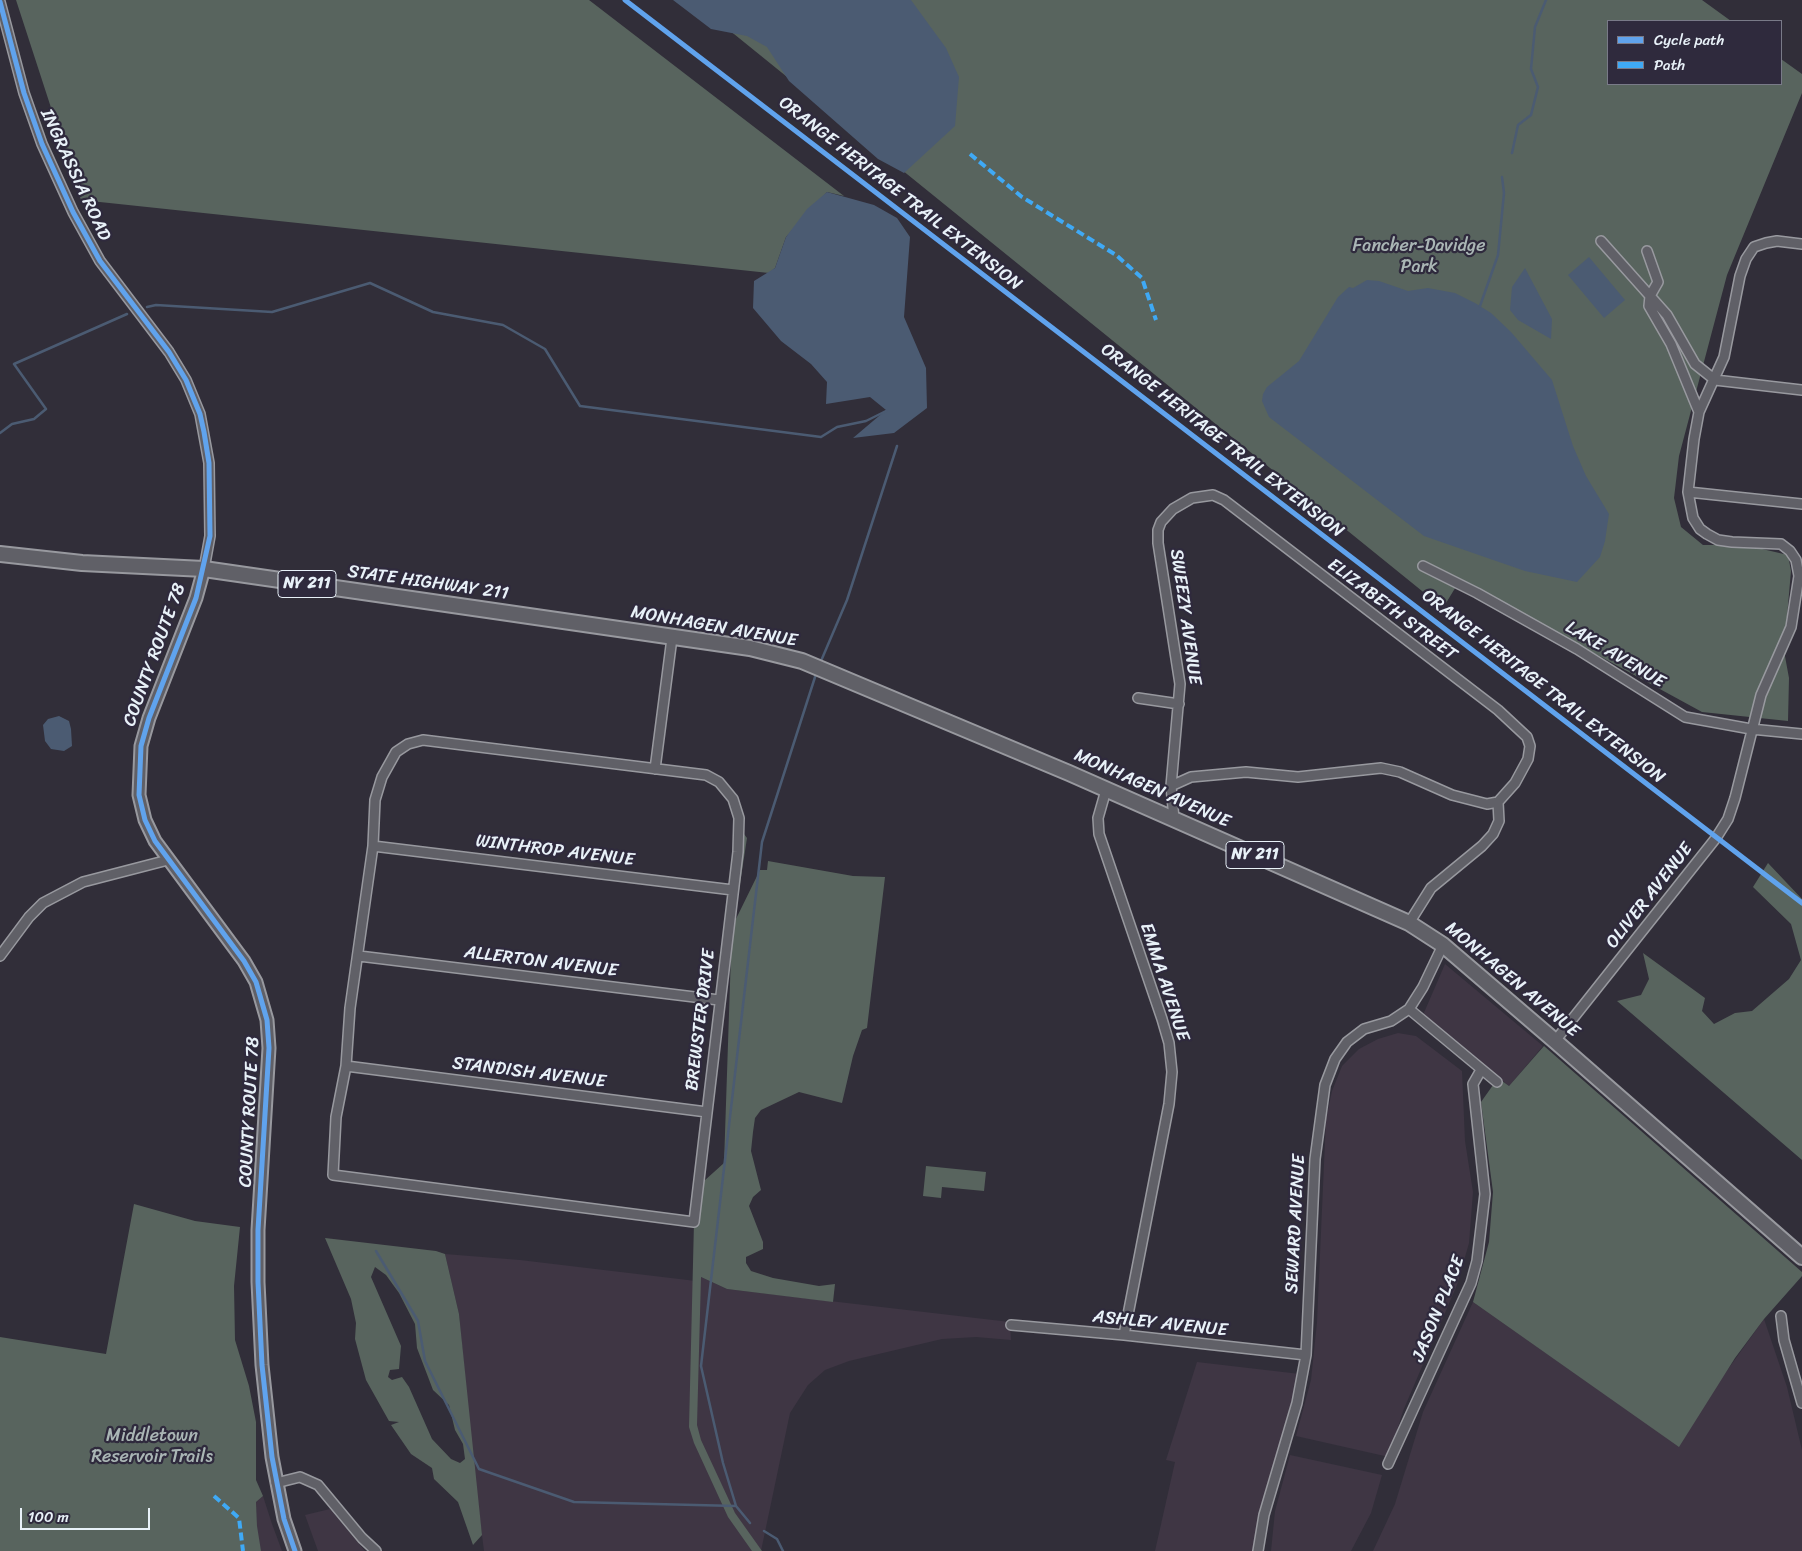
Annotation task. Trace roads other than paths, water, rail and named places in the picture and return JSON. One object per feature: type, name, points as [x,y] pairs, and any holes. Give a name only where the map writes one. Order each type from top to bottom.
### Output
[{"type":"main road","name":"STATE HIGHWAY 211","points":[[0,554],[82,563],[204,569],[612,629]]},
{"type":"main road","name":"MONHAGEN AVENUE","points":[[612,629],[750,648],[802,661],[1174,819],[1409,922],[1443,945],[1556,1041],[1802,1257]]},
{"type":"street","name":"INGRASSIA ROAD","points":[[0,2],[24,93],[42,144],[73,212],[100,261],[169,352],[186,380],[200,414],[209,463],[210,536],[204,569]]},
{"type":"street","points":[[1601,240],[1667,315],[1695,364],[1715,380],[1802,390]]},
{"type":"street","name":"OLIVER AVENUE","points":[[1556,1041],[1716,838],[1728,819],[1765,682],[1797,614],[1799,576],[1796,560],[1790,551],[1781,544],[1732,542],[1718,540],[1707,534],[1700,529],[1693,518],[1688,492],[1699,412],[1715,380],[1724,356],[1740,276],[1746,259],[1754,247],[1766,243],[1777,241],[1802,244]]},
{"type":"street","points":[[1647,251],[1658,282],[1650,296],[1649,306],[1671,344],[1699,412]]},
{"type":"street","points":[[1688,492],[1802,504]]},
{"type":"street","name":"SWEEZY AVENUE","points":[[1174,819],[1171,786],[1180,684],[1158,543],[1158,530],[1161,522],[1173,509],[1192,498],[1213,495],[1224,500]]},
{"type":"street","name":"ELIZABETH STREET","points":[[1224,500],[1498,710],[1527,737],[1530,752],[1515,783],[1498,802]]},
{"type":"street","name":"LAKE AVENUE","points":[[1423,566],[1477,593],[1577,649],[1685,717],[1751,729],[1802,734]]},
{"type":"street","name":"COUNTY ROUTE 78","points":[[204,569],[196,598],[149,718],[141,746],[139,772],[141,808],[148,828],[168,860],[244,961],[256,982],[267,1020],[269,1048],[258,1230],[258,1282],[262,1365],[276,1483],[284,1520],[295,1551]]},
{"type":"street","points":[[655,769],[672,638]]},
{"type":"street","points":[[1138,698],[1179,704]]},
{"type":"street","name":"BREWSTER DRIVE","points":[[423,740],[442,741],[655,769],[706,775],[719,782],[733,799],[740,831],[694,1222],[333,1175],[336,1118],[346,1066],[350,1008],[359,956],[373,846],[375,800],[382,777],[396,752],[408,744],[423,740]]},
{"type":"street","points":[[1171,786],[1191,777],[1246,772],[1298,777],[1381,768],[1400,772],[1452,795],[1487,804],[1498,802],[1499,821],[1494,834],[1431,888],[1409,922]]},
{"type":"street","name":"EMMA AVENUE","points":[[1106,790],[1098,818],[1099,834],[1162,1019],[1169,1043],[1172,1072],[1170,1104],[1124,1335]]},
{"type":"street","name":"WINTHROP AVENUE","points":[[373,846],[733,890]]},
{"type":"street","points":[[0,956],[34,911],[52,898],[83,882],[168,860]]},
{"type":"street","name":"SEWARD AVENUE","points":[[1258,1551],[1264,1515],[1297,1403],[1306,1355],[1314,1159],[1325,1085],[1335,1058],[1347,1042],[1364,1029],[1391,1021],[1409,1008],[1423,987],[1443,945]]},
{"type":"street","name":"ALLERTON AVENUE","points":[[359,956],[719,1000]]},
{"type":"street","points":[[1409,1008],[1497,1082]]},
{"type":"street","name":"STANDISH AVENUE","points":[[346,1066],[707,1112]]},
{"type":"street","name":"JASON PLACE","points":[[1388,1464],[1471,1283],[1477,1261],[1485,1194],[1473,1084],[1481,1070]]},
{"type":"street","points":[[1781,1316],[1784,1340],[1802,1403]]},
{"type":"street","name":"ASHLEY AVENUE","points":[[1011,1326],[1124,1335],[1306,1355]]},
{"type":"street","points":[[276,1483],[300,1477],[318,1485],[362,1538],[376,1551]]},
{"type":"water","points":[[673,0],[911,0],[946,48],[959,77],[955,126],[904,173],[878,159],[789,81],[767,47],[747,36],[711,29]]},
{"type":"water","points":[[827,192],[874,205],[897,218],[910,237],[904,317],[926,368],[927,408],[894,433],[853,438],[886,410],[870,397],[826,404],[827,382],[811,364],[781,341],[753,308],[754,281],[775,268],[786,237],[807,209]]},
{"type":"water","points":[[1589,257],[1625,300],[1604,318],[1568,275]]},
{"type":"water","points":[[1525,268],[1552,319],[1551,339],[1518,320],[1510,310],[1512,287]]},
{"type":"water","points":[[1367,280],[1379,281],[1408,291],[1428,288],[1455,293],[1475,303],[1491,313],[1511,332],[1552,380],[1573,446],[1586,476],[1609,514],[1605,541],[1600,557],[1577,582],[1525,571],[1424,536],[1269,417],[1262,401],[1267,387],[1299,361],[1338,297],[1349,287],[1353,288]]},
{"type":"water","points":[[59,716],[69,721],[71,729],[72,746],[64,751],[51,749],[45,741],[43,725],[48,719]]},
{"type":"waterway","points":[[1512,153],[1518,125],[1531,115],[1538,87],[1531,69],[1535,27],[1546,0]]},
{"type":"waterway","points":[[1480,306],[1498,255],[1504,193],[1502,177]]},
{"type":"waterway","points":[[147,307],[156,305],[272,312],[370,283],[433,312],[503,325],[545,349],[580,406],[821,437],[837,427],[866,421],[886,411]]},
{"type":"waterway","points":[[0,433],[12,424],[34,419],[46,409],[14,364],[127,314]]},
{"type":"waterway","points":[[821,661],[847,600],[897,446]]},
{"type":"waterway","points":[[750,1523],[736,1506],[723,1463],[701,1366],[762,842],[816,674]]},
{"type":"waterway","points":[[376,1251],[418,1321],[425,1361],[479,1469],[574,1502],[736,1506]]},
{"type":"waterway","points":[[764,1531],[777,1539],[783,1551]]},
{"type":"park label","name":"Fancher-Davidge Park","points":[[1419,256]]},
{"type":"park label","name":"Middletown Reservoir Trails","points":[[152,1446]]}]
